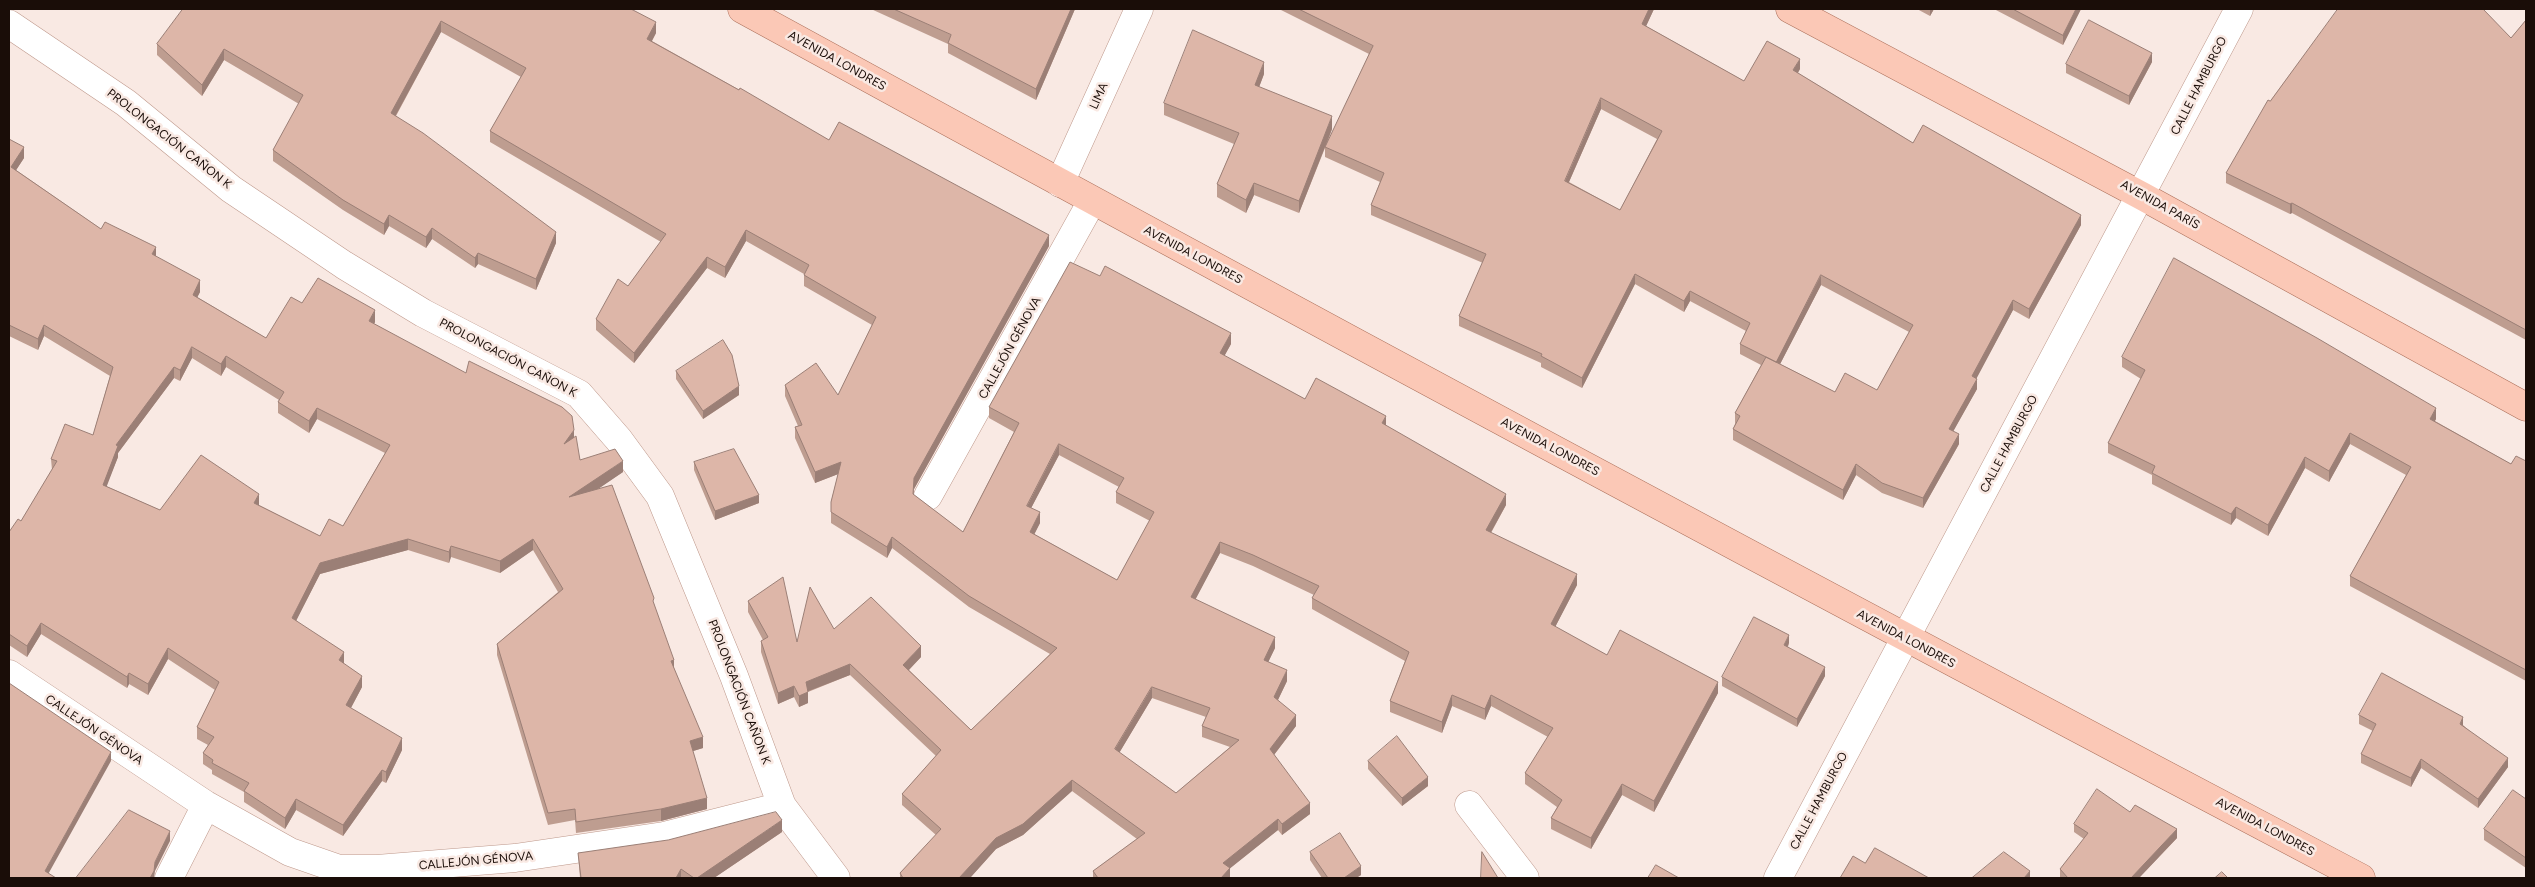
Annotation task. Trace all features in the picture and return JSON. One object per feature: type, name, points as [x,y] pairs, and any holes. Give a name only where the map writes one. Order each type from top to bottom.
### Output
[{"type":"main road","name":"AVENIDA LONDRES","points":[[742,9],[1060,183],[1905,639],[2361,878]]},
{"type":"main road","name":"AVENIDA PARÍS","points":[[1790,9],[2142,196],[2526,408]]},
{"type":"street","name":"LIMA","points":[[1060,183],[1139,9]]},
{"type":"street","name":"CALLE HAMBURGO","points":[[1778,878],[2142,196],[2239,9]]},
{"type":"street","name":"PROLONGACIÓN CAÑON K","points":[[9,24],[126,103],[231,189],[344,265],[423,313],[579,394],[619,440],[660,496],[734,676],[782,806],[836,878]]},
{"type":"street","name":"CALLEJÓN GÉNOVA","points":[[928,496],[1092,200]]},
{"type":"street","name":"CALLEJÓN GÉNOVA","points":[[9,674],[206,805],[290,852],[339,869],[377,869],[515,858],[664,836],[782,806]]},
{"type":"street","points":[[169,878],[206,805]]},
{"type":"street","points":[[1469,806],[1525,878]]},
{"type":"building","points":[[183,9],[631,9],[656,22],[647,39],[739,90],[740,88],[829,140],[839,122],[1049,235],[914,478],[913,494],[963,532],[1019,423],[989,407],[1070,262],[1100,276],[1105,266],[1231,333],[1220,353],[1305,399],[1316,378],[1386,416],[1382,423],[1506,494],[1486,530],[1577,574],[1551,624],[1607,655],[1620,630],[1718,682],[1654,801],[1622,784],[1591,838],[1551,818],[1562,800],[1525,773],[1553,728],[1491,695],[1485,709],[1452,695],[1442,722],[1390,701],[1409,652],[1312,598],[1319,586],[1253,555],[1220,542],[1191,597],[1275,637],[1264,660],[1287,670],[1274,697],[1296,715],[1270,749],[1310,803],[1282,824],[1278,819],[1223,863],[1230,868],[1221,878],[1098,878],[1093,871],[1145,833],[1072,780],[1023,824],[996,838],[959,878],[903,878],[900,873],[941,829],[902,794],[941,750],[850,664],[806,682],[808,692],[799,696],[794,686],[778,693],[761,641],[768,637],[748,601],[783,577],[797,642],[810,587],[834,629],[871,597],[921,646],[903,665],[971,730],[1057,648],[969,596],[892,537],[887,547],[831,512],[831,502],[841,462],[815,472],[795,427],[802,425],[785,385],[816,363],[838,395],[876,317],[804,275],[809,265],[746,230],[725,267],[707,257],[634,353],[596,319],[618,279],[628,286],[666,234],[490,131],[526,68],[441,21],[391,113],[423,133],[556,232],[536,279],[478,253],[475,258],[432,228],[426,237],[389,215],[384,224],[343,200],[273,150],[303,95],[224,49],[202,85],[157,44]],"holes":[[[1059,444],[1124,478],[1116,492],[1154,512],[1117,580],[1030,532],[1040,512],[1027,506]],[[1152,687],[1210,708],[1202,726],[1239,740],[1176,793],[1115,749]]]},
{"type":"building","points":[[894,9],[1071,9],[1036,89],[948,43],[951,35]]},
{"type":"building","points":[[1299,9],[1649,9],[1642,24],[1744,81],[1767,41],[1800,59],[1793,70],[1913,143],[1923,125],[2081,215],[2029,309],[2013,300],[1972,376],[1977,379],[1949,429],[1959,434],[1923,498],[1882,483],[1856,464],[1843,490],[1733,429],[1740,416],[1735,413],[1766,357],[1740,344],[1750,323],[1690,291],[1684,301],[1635,274],[1582,378],[1541,356],[1542,354],[1459,316],[1486,254],[1371,205],[1384,173],[1325,147],[1373,46]],"holes":[[[1601,98],[1662,131],[1620,210],[1565,181]],[[1821,275],[1913,325],[1877,390],[1845,373],[1835,392],[1766,357],[1776,362]]]},
{"type":"building","points":[[2013,9],[2076,9],[2063,35]]},
{"type":"building","points":[[2338,9],[2483,9],[2511,38],[2526,20],[2526,330],[2292,203],[2290,204],[2226,173],[2268,100],[2270,101]]},
{"type":"building","points":[[2089,20],[2152,53],[2129,96],[2066,64]]},
{"type":"building","points":[[1193,30],[1264,62],[1255,85],[1332,116],[1299,201],[1254,183],[1246,200],[1217,184],[1239,133],[1164,103]]},
{"type":"building","points":[[9,139],[24,147],[11,167],[101,229],[105,222],[156,247],[152,254],[200,280],[193,295],[266,338],[291,297],[302,303],[318,278],[375,310],[369,321],[466,373],[469,361],[562,407],[572,416],[574,430],[564,444],[576,436],[580,460],[615,449],[623,461],[569,497],[612,485],[654,598],[653,601],[674,660],[671,661],[703,737],[690,741],[707,798],[661,809],[576,822],[575,809],[548,813],[497,644],[563,589],[533,539],[500,561],[451,546],[449,552],[408,539],[320,563],[292,618],[344,652],[339,660],[362,676],[346,705],[402,738],[386,772],[382,770],[343,825],[296,799],[285,818],[244,791],[249,783],[212,763],[213,760],[203,753],[214,737],[197,727],[219,682],[168,648],[148,684],[129,673],[127,677],[41,623],[27,646],[9,634],[9,532],[18,519],[21,521],[57,461],[51,459],[65,424],[93,435],[113,367],[44,325],[38,339],[9,325]],"holes":[[[192,347],[221,364],[226,356],[284,392],[278,402],[309,421],[317,408],[390,445],[343,526],[329,519],[320,536],[254,503],[259,494],[201,455],[160,510],[103,485],[118,446],[116,445],[174,367],[180,370]]]},
{"type":"building","points":[[2174,258],[2317,338],[2436,408],[2430,419],[2511,464],[2516,456],[2526,461],[2526,670],[2350,576],[2411,467],[2350,433],[2329,471],[2305,457],[2268,525],[2236,507],[2231,514],[2152,473],[2155,466],[2108,443],[2145,370],[2122,357]]},
{"type":"building","points":[[723,340],[732,355],[739,386],[703,411],[676,371]]},
{"type":"building","points":[[734,449],[759,495],[715,511],[694,462]]},
{"type":"building","points":[[1754,617],[1789,635],[1784,645],[1825,667],[1797,719],[1722,677]]},
{"type":"building","points":[[2382,673],[2463,717],[2460,724],[2508,758],[2478,799],[2421,759],[2411,778],[2361,754],[2376,724],[2359,715]]},
{"type":"building","points":[[9,683],[111,752],[45,871],[56,878],[9,878]]},
{"type":"building","points":[[1397,736],[1428,777],[1402,798],[1368,761]]},
{"type":"building","points":[[2097,789],[2130,812],[2135,805],[2177,829],[2131,878],[2068,878],[2060,869],[2088,833],[2074,824]]},
{"type":"building","points":[[2513,790],[2526,799],[2526,858],[2484,829]]},
{"type":"building","points":[[129,810],[170,831],[155,862],[154,871],[150,878],[76,878]]},
{"type":"building","points":[[776,812],[782,820],[697,878],[681,869],[676,878],[581,878],[578,853],[668,840]]},
{"type":"building","points":[[1340,833],[1361,866],[1344,878],[1328,878],[1310,852]]},
{"type":"building","points":[[1875,848],[1929,878],[1840,878],[1853,856],[1865,863]]},
{"type":"building","points":[[1482,852],[1498,878],[1481,878]]},
{"type":"building","points":[[2004,852],[2030,871],[2024,878],[1972,878]]},
{"type":"building","points":[[1656,865],[1679,878],[1648,878]]},
{"type":"building","points":[[2222,872],[2228,878],[2215,878]]}]
